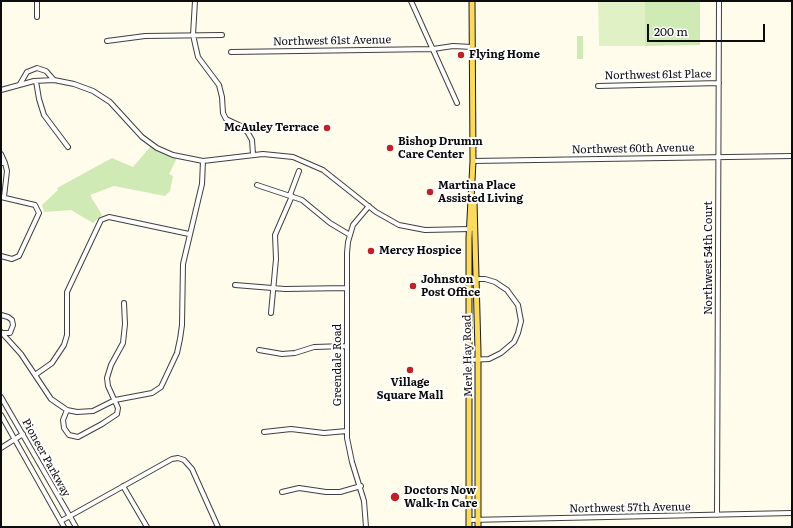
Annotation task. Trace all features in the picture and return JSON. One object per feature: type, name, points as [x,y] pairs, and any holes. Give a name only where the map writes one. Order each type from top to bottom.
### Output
[{"type":"main road","name":"Merle Hay Road","points":[[472,1],[474,161],[472,184],[473,229],[477,278],[478,527]]},
{"type":"main road","name":"Merle Hay Road","points":[[469,527],[469,279],[473,229]]},
{"type":"street","points":[[37,1],[37,17]]},
{"type":"street","points":[[195,1],[193,35],[198,57],[219,85],[222,97],[223,113],[230,122],[243,127],[248,133],[252,140],[254,154]]},
{"type":"street","points":[[411,1],[457,103]]},
{"type":"street","name":"Northwest 54th Court","points":[[717,515],[719,1]]},
{"type":"street","points":[[107,41],[145,36],[222,35]]},
{"type":"street","name":"Northwest 61st Avenue","points":[[232,52],[433,49],[453,46],[472,47]]},
{"type":"street","points":[[20,84],[27,72],[37,68],[46,71],[54,80]]},
{"type":"street","points":[[1,90],[20,84],[54,80],[84,87],[102,96],[117,108],[142,137],[157,148],[182,158],[203,161],[263,154],[283,155],[304,160],[322,170],[391,222],[425,230],[473,229]]},
{"type":"street","points":[[36,81],[39,99],[44,115],[68,147]]},
{"type":"street","name":"Northwest 61st Place","points":[[598,86],[719,83]]},
{"type":"street","points":[[1,154],[7,171],[2,197],[35,205],[39,213],[19,256],[12,259],[1,256]]},
{"type":"street","name":"Northwest 60th Avenue","points":[[474,161],[792,156]]},
{"type":"street","points":[[1,332],[6,336],[51,398],[67,410],[90,412],[114,400],[152,393],[161,387],[177,353],[180,339],[182,310],[181,278],[189,234],[202,184],[203,161]]},
{"type":"street","points":[[271,313],[276,259],[275,235],[299,171]]},
{"type":"street","points":[[257,185],[291,195],[308,204],[330,223],[350,235]]},
{"type":"street","name":"Greendale Road","points":[[366,527],[364,501],[361,486],[349,450],[347,431],[347,254],[350,235],[360,215],[369,206]]},
{"type":"street","points":[[35,376],[52,363],[64,345],[67,334],[67,292],[101,220],[110,217],[189,234]]},
{"type":"street","points":[[469,279],[477,278],[495,282],[510,292],[518,305],[521,317],[518,333],[508,348],[493,358],[469,360]]},
{"type":"street","points":[[236,286],[273,288],[347,288]]},
{"type":"street","points":[[67,410],[63,420],[64,428],[69,435],[80,437],[115,416],[118,408],[107,378],[111,365],[123,343],[125,324],[124,303]]},
{"type":"street","points":[[1,315],[12,320],[13,326],[10,333],[1,332]]},
{"type":"street","points":[[259,350],[282,354],[295,353],[325,346],[347,346]]},
{"type":"street","name":"Pioneer Parkway","points":[[1,397],[76,527]]},
{"type":"street","name":"Pioneer Parkway","points":[[1,415],[64,527]]},
{"type":"street","points":[[264,432],[291,429],[324,433],[347,431]]},
{"type":"street","points":[[1,448],[23,434]]},
{"type":"street","points":[[61,521],[172,459],[184,460],[192,469],[218,527]]},
{"type":"street","points":[[123,486],[147,527]]},
{"type":"street","points":[[282,492],[299,488],[326,492],[340,492],[361,486]]},
{"type":"street","name":"Northwest 57th Avenue","points":[[469,520],[792,513]]},
{"type":"green space","points":[[598,1],[645,1],[645,46],[599,46]]},
{"type":"green space","points":[[645,1],[700,2],[700,45],[645,46]]},
{"type":"green space","points":[[577,36],[583,36],[583,59],[577,59]]},
{"type":"green space","points":[[151,146],[177,158],[169,174],[173,176],[170,191],[165,196],[114,186],[90,195],[102,215],[93,223],[71,210],[44,212],[42,205],[58,190],[57,188],[112,158],[133,167]]},
{"type":"place","name":"Flying Home","points":[[461,55]]},
{"type":"place","name":"McAuley Terrace","points":[[327,128]]},
{"type":"place","name":"Bishop Drumm Care Center","points":[[390,148]]},
{"type":"place","name":"Martina Place Assisted Living","points":[[430,192]]},
{"type":"place","name":"Mercy Hospice","points":[[371,251]]},
{"type":"place","name":"Johnston Post Office","points":[[413,286]]},
{"type":"place","name":"Village Square Mall","points":[[410,370]]},
{"type":"place","name":"Doctors Now Walk-In Care","points":[[395,497]]}]
